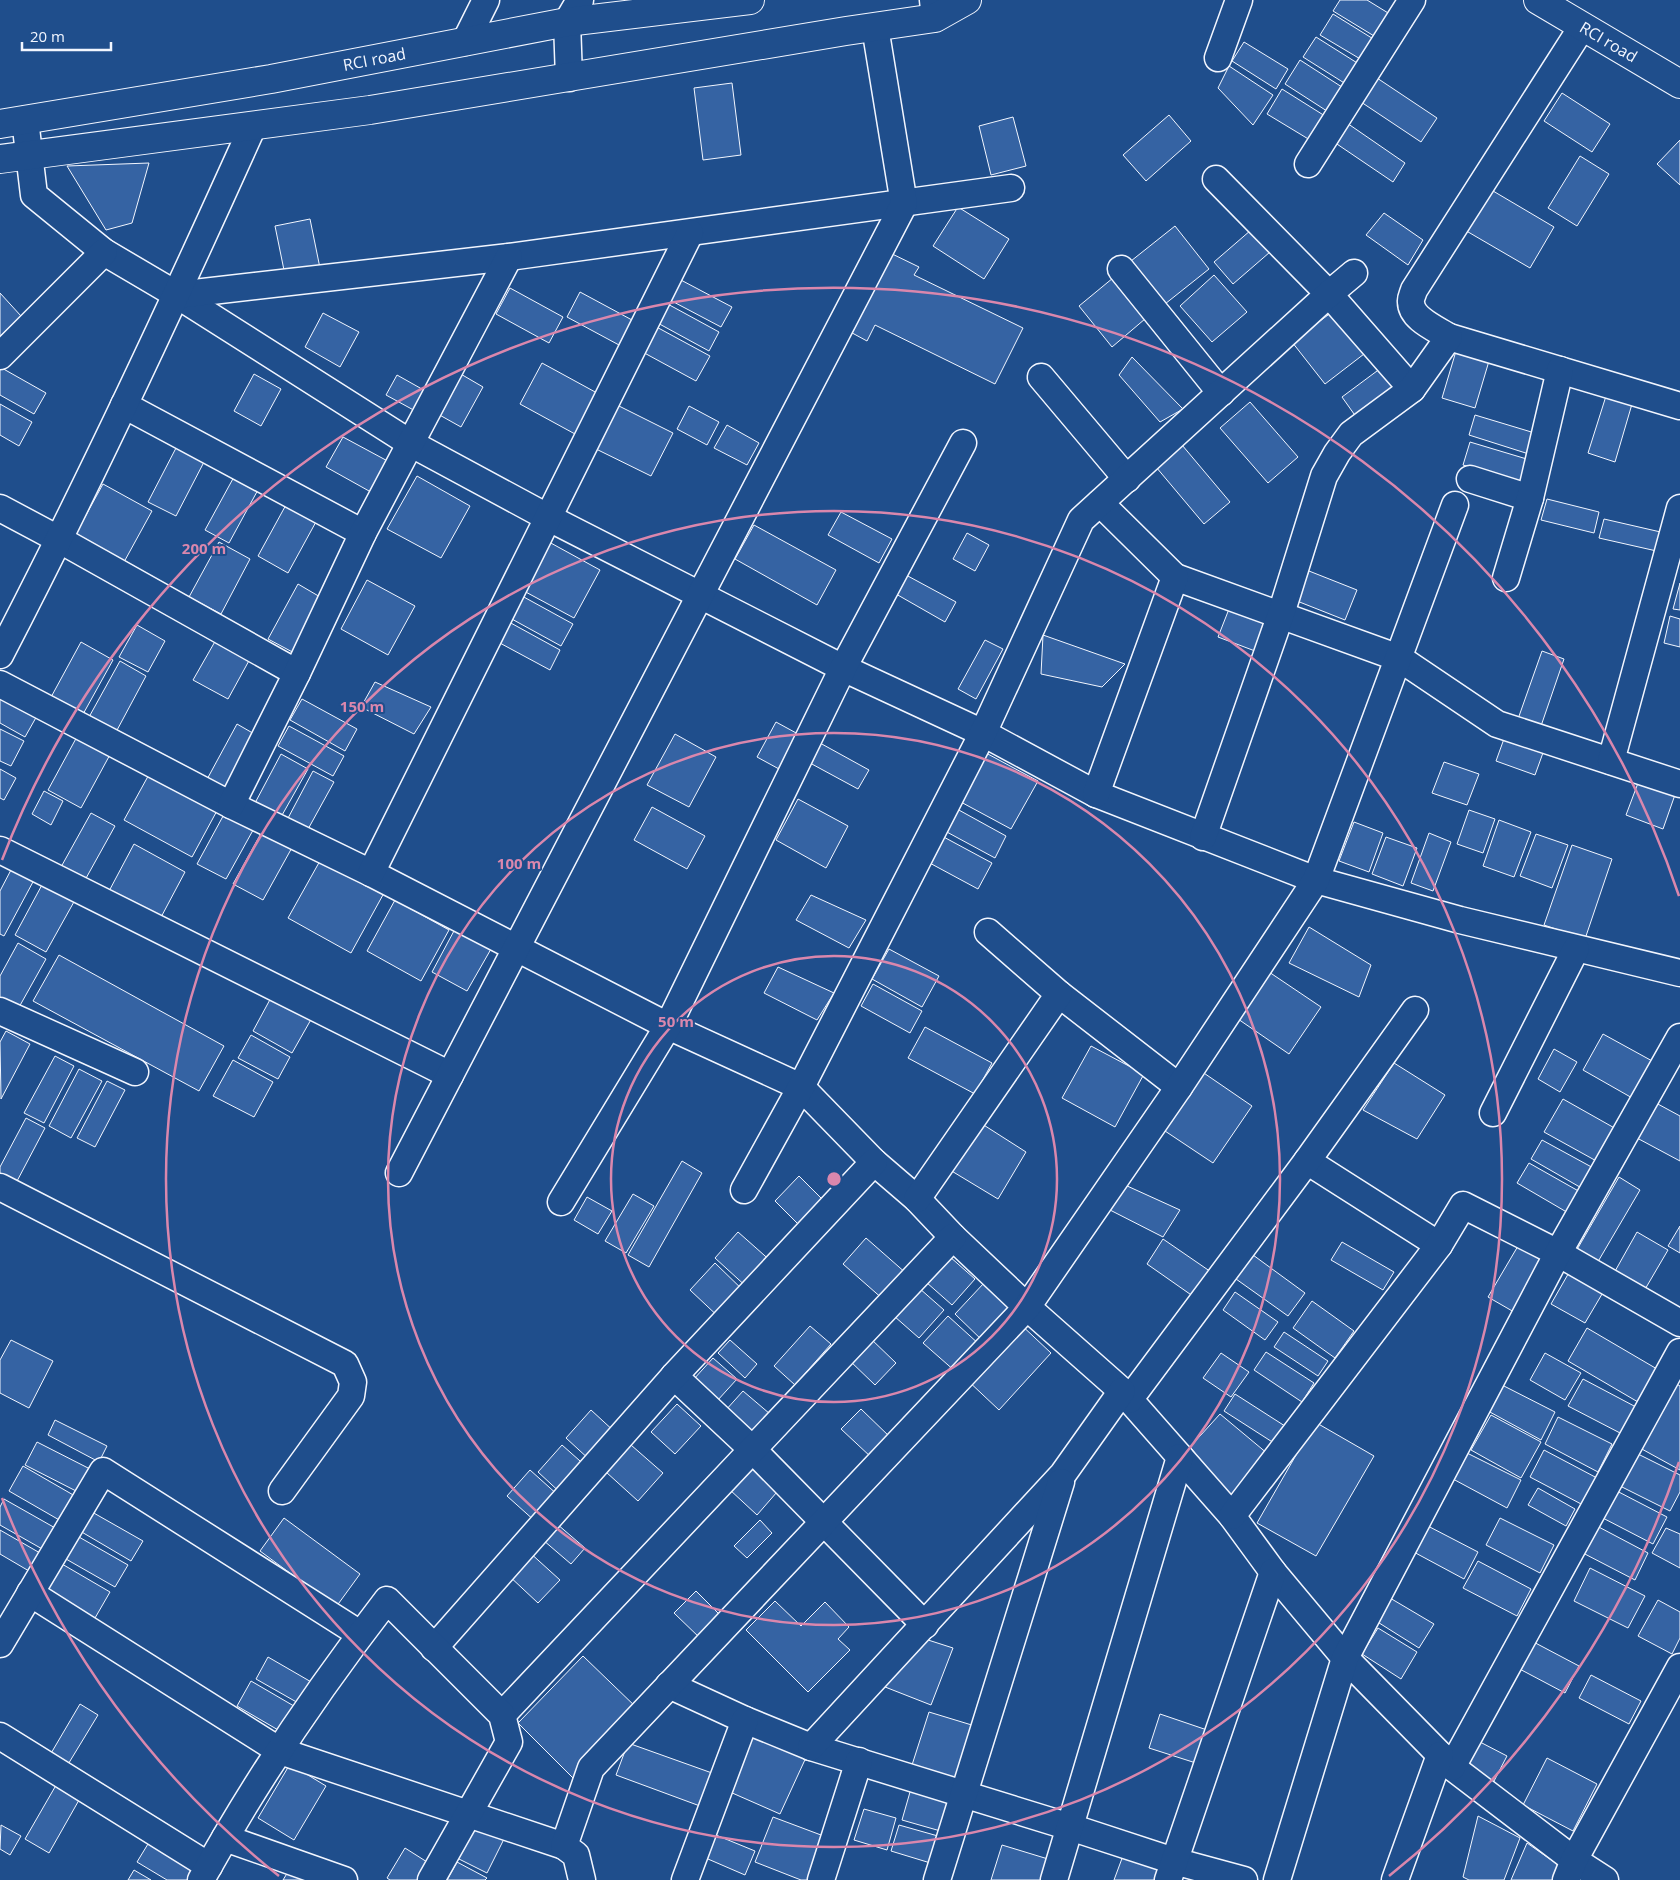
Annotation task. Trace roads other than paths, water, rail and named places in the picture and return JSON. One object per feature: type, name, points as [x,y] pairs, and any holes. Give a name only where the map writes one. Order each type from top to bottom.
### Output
[{"type":"street","points":[[465,42],[486,0]]},
{"type":"street","name":"RCI road","points":[[13,122],[271,79],[465,42],[573,11],[750,0]]},
{"type":"street","points":[[0,159],[370,110],[569,78],[875,27],[967,0]]},
{"type":"street","points":[[1218,58],[1239,0]]},
{"type":"street","points":[[1308,164],[1412,0]]},
{"type":"street","name":"RCI road","points":[[1538,0],[1680,84]]},
{"type":"street","points":[[569,78],[573,11]]},
{"type":"street","points":[[399,1173],[904,204],[875,27]]},
{"type":"street","points":[[1582,27],[1414,290],[1411,302],[1413,310],[1419,318],[1449,337],[1680,406]]},
{"type":"street","points":[[13,122],[29,155],[34,195],[104,252],[177,295],[410,443],[549,518],[843,668],[983,733],[1096,794],[1316,880],[1460,920],[1576,949],[1677,965]]},
{"type":"street","points":[[0,655],[60,540],[177,295],[253,126]]},
{"type":"street","points":[[1216,179],[1329,294],[1412,389]]},
{"type":"street","points":[[177,295],[509,257],[1011,188]]},
{"type":"street","points":[[371,873],[690,232]]},
{"type":"street","points":[[0,356],[104,252]]},
{"type":"street","points":[[231,805],[297,673],[363,533],[509,257]]},
{"type":"street","points":[[1121,269],[1221,393]]},
{"type":"street","points":[[744,1190],[801,1087],[983,733],[1081,520],[1354,273]]},
{"type":"street","points":[[1203,837],[1280,614],[1324,476],[1337,453],[1351,434],[1412,389],[1449,337]]},
{"type":"street","points":[[1506,578],[1530,498],[1560,370]]},
{"type":"street","points":[[1041,378],[1127,479]]},
{"type":"street","points":[[124,405],[363,533]]},
{"type":"street","points":[[560,1202],[668,1026],[843,668],[963,443]]},
{"type":"street","points":[[1470,479],[1530,498]]},
{"type":"street","points":[[1100,503],[1175,577],[1398,658],[1497,724],[1680,784]]},
{"type":"street","points":[[564,1846],[591,1768],[1027,1307],[1179,1087],[1316,880],[1455,506]]},
{"type":"street","points":[[0,508],[297,673]]},
{"type":"street","points":[[1611,761],[1680,508]]},
{"type":"street","points":[[1096,794],[1175,577]]},
{"type":"street","points":[[0,684],[231,805],[371,873],[668,1026],[801,1087],[874,1162],[917,1199],[953,1237],[1027,1307],[1126,1396],[1232,1516],[1273,1572],[1345,1658],[1446,1761],[1570,1870],[1605,1880]]},
{"type":"street","points":[[0,850],[450,1075]]},
{"type":"street","points":[[988,932],[1059,994],[1179,1087]]},
{"type":"street","points":[[1493,1113],[1576,949]]},
{"type":"street","points":[[917,1199],[1059,994]]},
{"type":"street","points":[[811,1747],[1064,1474],[1307,1162],[1415,1010]]},
{"type":"street","points":[[0,1011],[135,1072]]},
{"type":"street","points":[[1277,1880],[1345,1658],[1558,1253],[1680,1037]]},
{"type":"street","points":[[434,1648],[674,1376],[874,1162]]},
{"type":"street","points":[[1307,1162],[1440,1245]]},
{"type":"street","points":[[0,1186],[345,1364],[354,1382],[351,1396],[282,1491]]},
{"type":"street","points":[[1232,1516],[1440,1245],[1463,1205],[1558,1253],[1680,1323]]},
{"type":"street","points":[[502,1715],[953,1237]]},
{"type":"street","points":[[1395,1880],[1446,1761],[1680,1352]]},
{"type":"street","points":[[674,1376],[752,1449],[925,1625]]},
{"type":"street","points":[[1054,1880],[1180,1457]]},
{"type":"street","points":[[0,1644],[103,1471],[360,1634]]},
{"type":"street","points":[[937,1880],[1064,1474]]},
{"type":"street","points":[[1171,1871],[1273,1572]]},
{"type":"street","points":[[30,1593],[280,1750],[564,1846],[576,1855],[582,1880]]},
{"type":"street","points":[[0,1736],[205,1873],[280,1750],[360,1634],[387,1600],[502,1715],[509,1742],[431,1880]]},
{"type":"street","points":[[1570,1870],[1680,1667]]},
{"type":"street","points":[[669,1685],[745,1720],[811,1747],[1070,1827],[1171,1871],[1244,1880]]},
{"type":"street","points":[[685,1880],[745,1720]]},
{"type":"street","points":[[822,1880],[858,1761]]},
{"type":"street","points":[[225,1838],[344,1880]]}]
